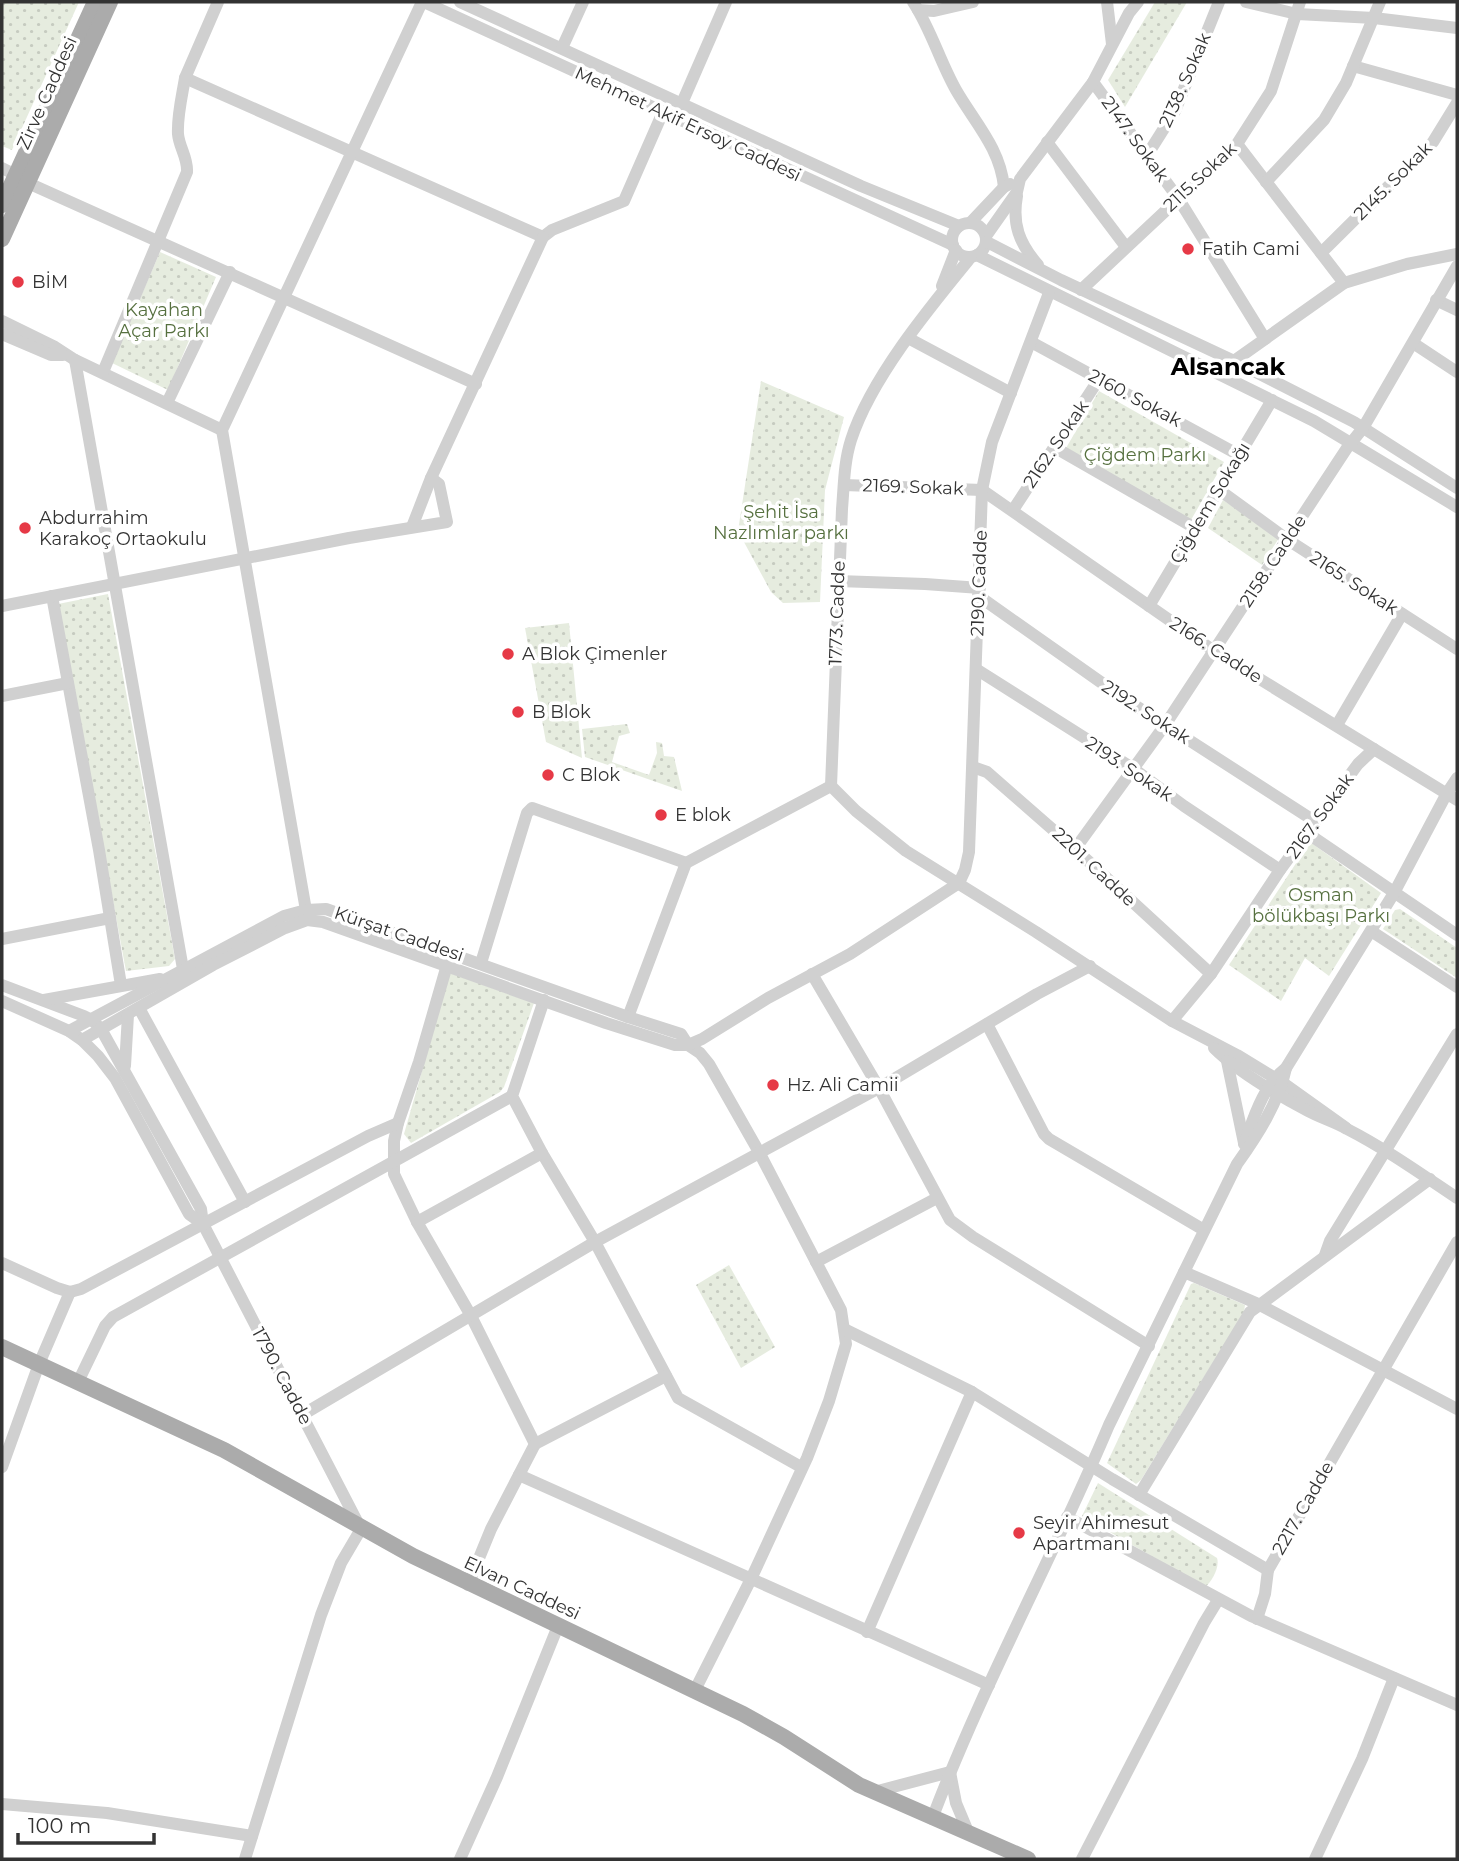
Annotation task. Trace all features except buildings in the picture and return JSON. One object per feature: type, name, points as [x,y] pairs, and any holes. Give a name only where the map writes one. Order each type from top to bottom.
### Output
[{"type":"main road","name":"Zirve Caddesi","points":[[2,205],[95,2]]},
{"type":"main road","name":"Zirve Caddesi","points":[[2,239],[15,175],[110,2]]},
{"type":"main road","name":"Elvan Caddesi","points":[[2,1347],[248,1462],[361,1529],[468,1585],[695,1690],[784,1737],[859,1785],[1028,1859]]},
{"type":"street","points":[[103,372],[187,172],[187,161],[178,139],[185,78],[218,2]]},
{"type":"street","points":[[307,915],[222,430],[423,2]]},
{"type":"street","name":"Mehmet Akif Ersoy Caddesi","points":[[423,2],[954,248]]},
{"type":"street","name":"Mehmet Akif Ersoy Caddesi","points":[[460,2],[861,186],[965,224]]},
{"type":"street","points":[[562,48],[583,2]]},
{"type":"street","points":[[682,103],[726,2]]},
{"type":"street","points":[[916,6],[934,11],[973,2]]},
{"type":"street","points":[[1107,2],[1112,45]]},
{"type":"street","points":[[938,297],[974,256],[985,248],[986,239],[1018,186],[1047,142],[1093,82],[1130,7],[1138,2]]},
{"type":"street","name":"2138. Sokak","points":[[1146,157],[1175,111],[1219,2]]},
{"type":"street","points":[[1246,2],[1457,28]]},
{"type":"street","points":[[1266,182],[1324,120],[1353,66],[1380,2]]},
{"type":"street","points":[[916,6],[956,90],[992,143],[1003,171],[1004,187]]},
{"type":"street","name":"2115.Sokak","points":[[1081,290],[1237,144],[1271,91],[1298,8]]},
{"type":"street","points":[[1353,66],[1457,95]]},
{"type":"street","points":[[185,78],[543,237]]},
{"type":"street","name":"2147. Sokak","points":[[1093,82],[1178,198],[1265,339]]},
{"type":"street","name":"2145. Sokak","points":[[1321,253],[1433,142],[1457,103]]},
{"type":"street","points":[[412,527],[431,478],[543,237],[552,230],[624,201],[663,112]]},
{"type":"street","points":[[1047,142],[1126,247]]},
{"type":"street","points":[[1237,144],[1344,283]]},
{"type":"street","points":[[15,175],[476,384]]},
{"type":"street","points":[[938,297],[954,248],[953,235],[1004,187],[1018,186]]},
{"type":"street","points":[[1018,186],[1015,224],[1020,241],[1042,271]]},
{"type":"street","points":[[965,224],[980,227],[986,239],[1042,271],[1234,361],[1363,428],[1457,488]]},
{"type":"street","points":[[954,248],[965,257],[974,256],[1272,400],[1351,442],[1457,507]]},
{"type":"street","points":[[1234,361],[1344,283],[1407,264],[1457,254]]},
{"type":"street","name":"2158. Cadde","points":[[1075,849],[1165,724],[1351,442],[1363,428],[1457,266]]},
{"type":"street","points":[[167,403],[230,272]]},
{"type":"street","name":"2190. Cadde","points":[[958,883],[965,870],[969,852],[982,490],[992,442],[1049,293]]},
{"type":"street","name":"1773. Cadde","points":[[831,786],[845,466],[856,428],[871,397],[908,338],[938,297]]},
{"type":"street","points":[[1436,300],[1457,310]]},
{"type":"street","points":[[2,321],[55,347],[69,358],[114,583],[183,969]]},
{"type":"street","points":[[2,334],[51,355],[69,358],[103,372],[222,430]]},
{"type":"street","points":[[908,338],[1011,393]]},
{"type":"street","name":"2160. Sokak","points":[[1031,342],[1239,455]]},
{"type":"street","points":[[1412,343],[1457,372]]},
{"type":"street","name":"2162. Sokak","points":[[1013,510],[1099,379]]},
{"type":"street","name":"Çiğdem Sokağı","points":[[1149,606],[1272,400]]},
{"type":"street","points":[[1054,447],[1195,528]]},
{"type":"street","points":[[2,606],[243,558],[447,522],[439,484],[431,478]]},
{"type":"street","name":"2169. Sokak","points":[[844,485],[982,490]]},
{"type":"street","name":"2165. Sokak","points":[[1219,489],[1288,540],[1457,649]]},
{"type":"street","name":"2166. Cadde","points":[[982,490],[1214,651],[1452,797]]},
{"type":"street","points":[[838,582],[925,584],[980,593]]},
{"type":"street","name":"2192. Sokak","points":[[980,593],[1119,695],[1316,822]]},
{"type":"street","points":[[52,596],[121,985]]},
{"type":"street","points":[[1336,725],[1402,614]]},
{"type":"street","name":"2193. Sokak","points":[[976,669],[1134,769],[1280,870]]},
{"type":"street","points":[[2,696],[68,683]]},
{"type":"street","name":"2167. Sokak","points":[[1172,1021],[1211,975],[1280,870],[1358,764],[1374,749]]},
{"type":"street","name":"2201. Cadde","points":[[973,767],[988,772],[1211,975]]},
{"type":"street","points":[[932,1819],[950,1772],[1109,1424],[1244,1145],[1286,1068],[1452,797],[1457,778]]},
{"type":"street","points":[[628,1017],[686,863],[831,786],[856,811],[906,851],[1090,966],[1172,1021],[1207,1040],[1276,1085],[1308,1111],[1346,1128],[1384,1150],[1457,1198]]},
{"type":"street","points":[[481,963],[527,813],[532,808],[686,863]]},
{"type":"street","points":[[1307,834],[1457,935]]},
{"type":"street","points":[[688,1045],[886,931],[958,883]]},
{"type":"street","name":"Kürşat Caddesi","points":[[69,1031],[97,1025],[133,1012],[213,965],[307,915],[326,909],[681,1034],[688,1045]]},
{"type":"street","name":"Kürşat Caddesi","points":[[82,1040],[97,1025],[183,969],[285,916],[307,915],[675,1045],[688,1045]]},
{"type":"street","points":[[2,939],[110,918]]},
{"type":"street","points":[[1371,931],[1457,987]]},
{"type":"street","points":[[447,965],[398,1123],[393,1160],[396,1183],[470,1314],[535,1444]]},
{"type":"street","points":[[302,1415],[595,1242],[879,1088],[1090,966]]},
{"type":"street","points":[[812,974],[879,1088],[950,1220],[960,1229],[1149,1346]]},
{"type":"street","points":[[43,1000],[167,978]]},
{"type":"street","points":[[2,985],[97,1025]]},
{"type":"street","points":[[78,1382],[105,1326],[113,1317],[512,1096],[544,1000]]},
{"type":"street","points":[[2,1001],[69,1031]]},
{"type":"street","points":[[125,1070],[133,1012]]},
{"type":"street","points":[[133,1012],[244,1202]]},
{"type":"street","points":[[987,1024],[1049,1139],[1204,1230]]},
{"type":"street","name":"1790. Cadde","points":[[97,1025],[125,1070],[201,1209],[203,1224],[361,1529]]},
{"type":"street","name":"1790. Cadde","points":[[69,1031],[82,1040],[115,1078],[189,1214],[203,1224]]},
{"type":"street","points":[[1325,1255],[1330,1241],[1384,1150],[1457,1034]]},
{"type":"street","points":[[1207,1040],[1227,1061],[1276,1085]]},
{"type":"street","points":[[688,1045],[700,1053],[709,1064],[817,1262],[841,1310],[846,1344],[829,1401],[807,1458],[751,1579],[695,1690]]},
{"type":"street","points":[[1227,1061],[1244,1145]]},
{"type":"street","points":[[1237,1164],[1249,1147],[1276,1085]]},
{"type":"street","points":[[512,1096],[595,1242],[678,1398],[801,1467]]},
{"type":"street","points":[[2,1263],[57,1288],[70,1292],[81,1289],[398,1123]]},
{"type":"street","points":[[417,1222],[542,1153]]},
{"type":"street","points":[[1139,1495],[1244,1321],[1259,1305],[1430,1179]]},
{"type":"street","points":[[817,1262],[937,1198]]},
{"type":"street","name":"2217. Cadde","points":[[844,1329],[972,1392],[1139,1495],[1268,1570],[1457,1242]]},
{"type":"street","points":[[1184,1272],[1259,1305],[1457,1409]]},
{"type":"street","points":[[2,1467],[39,1364],[70,1292]]},
{"type":"street","points":[[468,1585],[491,1529],[535,1444],[666,1376]]},
{"type":"street","points":[[867,1632],[972,1392]]},
{"type":"street","points":[[519,1475],[989,1685]]},
{"type":"street","points":[[1067,1517],[1257,1619],[1457,1705]]},
{"type":"street","points":[[245,1859],[321,1615],[341,1563],[361,1529]]},
{"type":"street","points":[[1257,1619],[1265,1594],[1268,1570]]},
{"type":"street","points":[[1082,1859],[1187,1655],[1219,1600]]},
{"type":"street","points":[[460,1859],[502,1765],[558,1626]]},
{"type":"street","points":[[1315,1859],[1362,1759],[1394,1678]]},
{"type":"street","points":[[874,1792],[950,1772]]},
{"type":"street","points":[[950,1772],[956,1803],[969,1834]]},
{"type":"street","points":[[2,1804],[107,1813],[252,1836]]},
{"type":"green space","points":[[2,2],[79,2],[12,150],[2,146]]},
{"type":"green space","points":[[1155,2],[1187,2],[1125,107],[1108,80]]},
{"type":"green space","name":"Kayahan Açar Parkı","points":[[160,252],[216,277],[168,390],[112,363]]},
{"type":"green space","name":"Şehit İsa Nazlımlar parkı","points":[[761,381],[844,417],[825,490],[820,602],[783,603],[771,592],[738,531]]},
{"type":"green space","name":"Çiğdem Parkı","points":[[1099,391],[1224,462],[1191,520],[1066,448]]},
{"type":"green space","points":[[1223,500],[1279,538],[1262,565],[1208,528]]},
{"type":"green space","points":[[108,594],[175,959],[169,966],[126,971],[58,604]]},
{"type":"green space","points":[[569,623],[582,758],[546,742],[525,628]]},
{"type":"green space","points":[[627,724],[630,733],[619,736],[612,762],[649,775],[657,753],[656,742],[662,743],[664,756],[674,757],[682,791],[585,757],[582,729]]},
{"type":"green space","name":"Osman bölükbaşı Parkı","points":[[1310,842],[1381,893],[1329,976],[1305,958],[1281,1001],[1229,965]]},
{"type":"green space","points":[[1400,909],[1457,948],[1457,978],[1383,929],[1395,910]]},
{"type":"green space","points":[[450,973],[534,1003],[500,1092],[411,1143],[404,1134]]},
{"type":"green space","points":[[729,1265],[775,1347],[741,1368],[696,1285]]},
{"type":"green space","points":[[1191,1284],[1245,1305],[1244,1312],[1141,1480],[1136,1484],[1107,1463]]},
{"type":"green space","points":[[1098,1483],[1217,1558],[1216,1570],[1208,1585],[1205,1587],[1082,1516]]},
{"type":"place","name":"Fatih Cami","points":[[1188,249]]},
{"type":"place","name":"BİM","points":[[18,282]]},
{"type":"place","name":"Abdurrahim Karakoç Ortaokulu","points":[[25,528]]},
{"type":"place","name":"A Blok Çimenler","points":[[508,654]]},
{"type":"place","name":"B Blok","points":[[518,712]]},
{"type":"place","name":"C Blok","points":[[548,775]]},
{"type":"place","name":"E blok","points":[[661,815]]},
{"type":"place","name":"Hz. Ali Camii","points":[[773,1085]]},
{"type":"place","name":"Seyir Ahimesut Apartmanı","points":[[1019,1533]]},
{"type":"district","name":"Alsancak","points":[[1228,367]]}]
